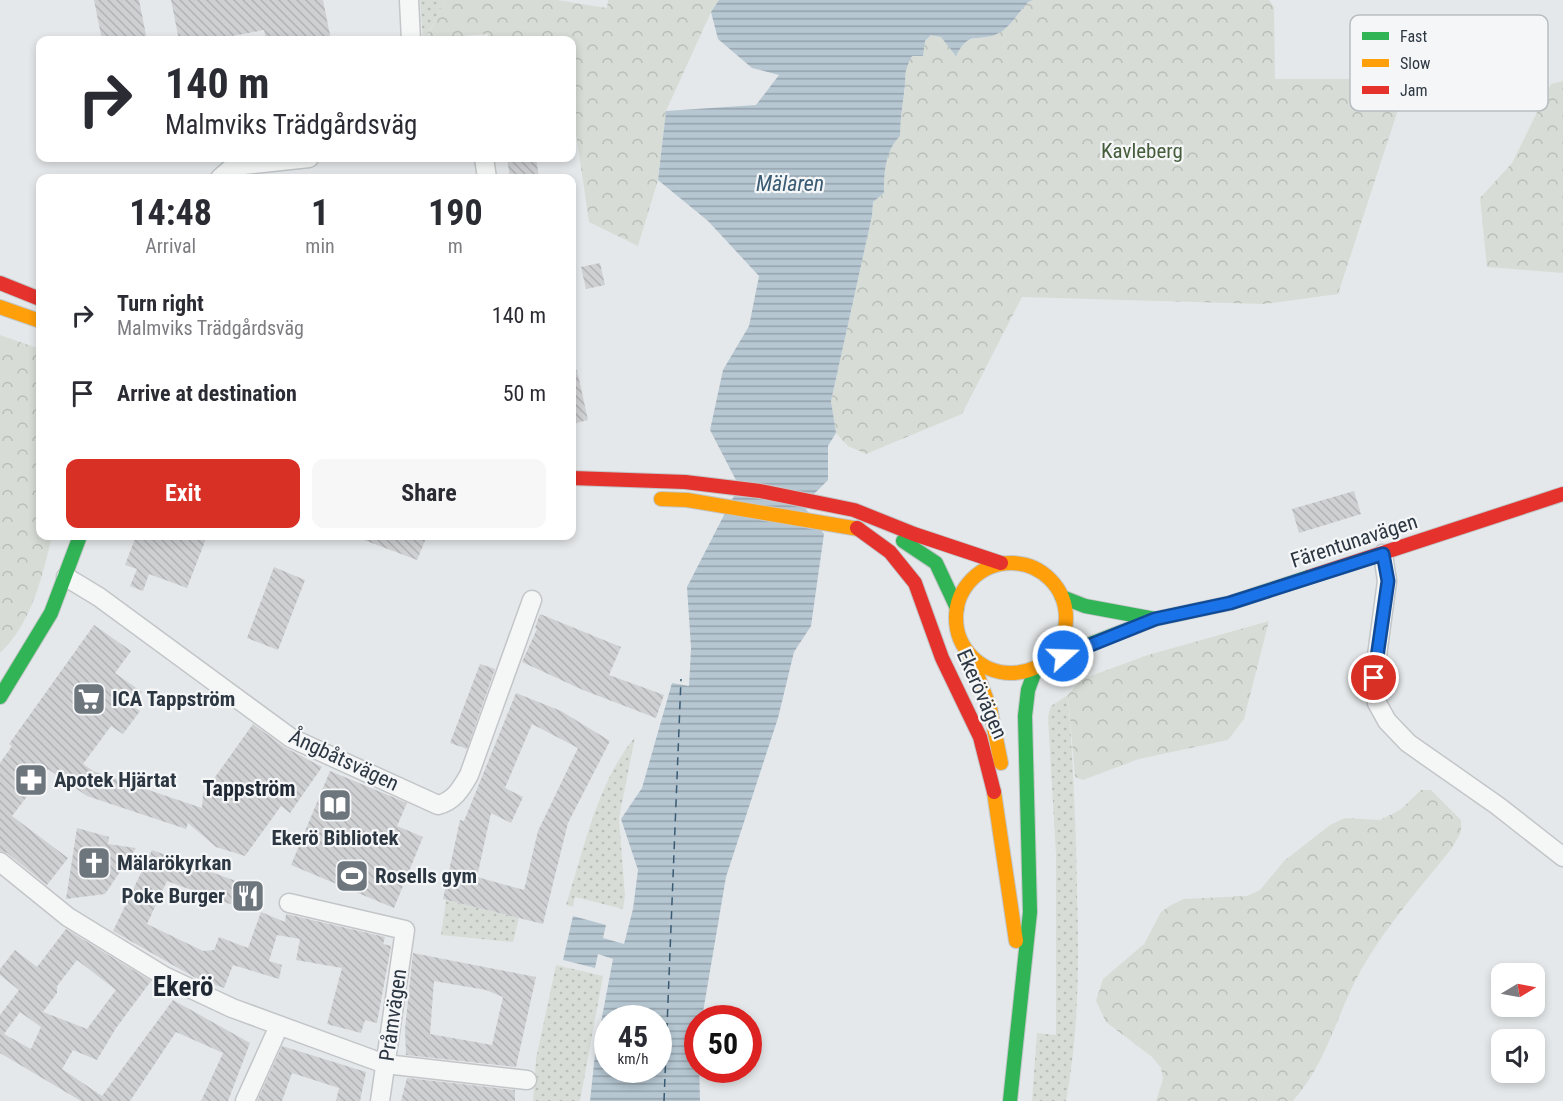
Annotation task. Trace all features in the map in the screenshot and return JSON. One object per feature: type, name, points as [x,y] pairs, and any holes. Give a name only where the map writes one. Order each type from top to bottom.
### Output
[{"type":"main road","points":[[0,283],[36,297]]},
{"type":"main road","points":[[0,307],[36,320]]},
{"type":"main road","points":[[576,478],[717,486],[760,491],[854,510],[1000,563],[1012,563],[1036,569],[1052,581],[1062,597],[1066,622],[1061,642],[1041,665],[999,672],[987,668],[970,656],[958,636],[957,608],[961,594],[974,577],[1000,563]]},
{"type":"main road","name":"Färentunavägen","points":[[1041,665],[1155,619],[1230,603],[1563,494]]},
{"type":"main road","name":"Ekerövägen","points":[[651,499],[687,500],[854,527],[904,541],[936,563],[957,608]]},
{"type":"main road","name":"Ekerövägen","points":[[854,527],[890,552],[915,583],[942,658],[980,737],[992,781],[1016,941]]},
{"type":"main road","points":[[0,697],[51,613],[79,540]]},
{"type":"main road","name":"Färentunavägen","points":[[1062,597],[1085,606],[1155,619]]},
{"type":"main road","name":"Ekerövägen","points":[[970,656],[986,693],[998,737],[1016,941],[1010,1101]]},
{"type":"main road","name":"Ekerövägen","points":[[1011,1084],[1030,912],[1025,716],[1028,690],[1041,665]]},
{"type":"street","points":[[409,0],[411,36]]},
{"type":"street","points":[[225,174],[234,166],[272,162]]},
{"type":"street","points":[[1383,554],[1388,581],[1374,678],[1377,703],[1387,721],[1408,743],[1498,806],[1563,856]]},
{"type":"street","name":"Ångbåtsvägen","points":[[66,577],[99,597],[291,738],[438,805],[447,802],[460,792],[469,775],[532,600]]},
{"type":"street","points":[[0,862],[18,883],[62,912],[164,976],[232,1008],[385,1064],[527,1080]]},
{"type":"street","name":"Pråmvägen","points":[[289,903],[405,930],[380,1101]]},
{"type":"street","points":[[245,1101],[279,1026]]},
{"type":"green space","points":[[420,0],[445,0],[427,36],[423,36]]},
{"type":"green space","points":[[445,0],[557,0],[607,8],[608,0],[719,0],[711,12],[666,111],[658,180],[638,246],[589,222],[576,133],[576,36],[488,36],[488,34],[427,36]]},
{"type":"green space","name":"Kavleberg","points":[[1033,0],[1269,0],[1274,7],[1275,79],[1350,79],[1350,111],[1398,111],[1338,294],[1264,304],[1022,297],[962,414],[866,454],[848,446],[836,433],[831,401],[872,216],[873,202],[884,193],[888,155],[900,136],[900,109],[905,90],[903,72],[912,56],[931,35],[941,36],[956,55],[966,42],[999,33],[1011,23],[1028,2]]},
{"type":"green space","points":[[1563,81],[1563,273],[1487,267],[1480,198],[1512,163],[1538,111],[1548,111],[1548,90],[1551,84]]},
{"type":"green space","points":[[0,335],[36,348],[36,540],[51,540],[40,583],[28,614],[11,641],[0,653]]},
{"type":"green space","points":[[1269,621],[1244,719],[1228,740],[1139,759],[1083,780],[1075,777],[1068,695],[1082,679],[1148,655]]},
{"type":"green space","points":[[1068,695],[1078,918],[1078,970],[1073,1049],[1066,1101],[1032,1101],[1037,1033],[1056,1035],[1056,855],[1048,716],[1051,706]]},
{"type":"green space","points":[[635,737],[619,818],[625,896],[623,909],[575,897],[573,907],[566,905],[601,796],[622,755]]},
{"type":"green space","points":[[1421,790],[1431,790],[1461,820],[1461,832],[1452,848],[1381,938],[1361,970],[1315,1070],[1293,1101],[1156,1101],[1163,1079],[1161,1068],[1152,1057],[1106,1022],[1096,1001],[1103,979],[1144,944],[1161,912],[1171,905],[1184,899],[1247,896],[1260,890],[1284,861],[1330,825],[1345,818],[1380,820],[1400,810]]},
{"type":"green space","points":[[446,900],[519,918],[513,942],[441,935]]},
{"type":"green space","points":[[556,965],[603,976],[598,1005],[594,1005],[594,1025],[580,1101],[533,1101],[536,1059]]},
{"type":"water","name":"Mälaren","points":[[719,0],[1033,0],[1028,2],[1003,31],[992,36],[970,39],[961,47],[956,56],[941,37],[931,35],[925,41],[923,56],[912,56],[907,67],[900,136],[888,155],[884,193],[873,202],[872,216],[831,401],[836,433],[828,446],[828,480],[803,505],[824,534],[811,626],[794,652],[778,718],[726,877],[704,1005],[684,1005],[684,1083],[700,1083],[700,1101],[590,1101],[594,1063],[594,1083],[672,1083],[672,1005],[604,1005],[613,959],[598,954],[595,968],[563,960],[573,916],[606,925],[603,938],[624,944],[633,909],[638,870],[621,819],[642,788],[672,683],[689,686],[691,648],[687,587],[739,486],[710,430],[723,370],[749,326],[759,276],[708,221],[658,180],[666,111],[756,105],[779,75],[752,68],[718,39],[711,12]]},
{"type":"building","points":[[94,0],[139,0],[146,36],[101,36]]},
{"type":"building","points":[[171,0],[323,0],[330,36],[265,36],[264,30],[232,36],[178,36]]},
{"type":"building","points":[[508,162],[537,162],[538,174],[509,174]]},
{"type":"building","points":[[600,263],[605,285],[586,289],[581,267]]},
{"type":"building","points":[[576,370],[577,370],[588,420],[576,423]]},
{"type":"building","points":[[1354,491],[1361,514],[1299,533],[1292,509]]},
{"type":"building","points":[[134,540],[205,540],[187,588],[149,574],[143,591],[130,586],[137,569],[125,565]]},
{"type":"building","points":[[364,540],[425,540],[417,560]]},
{"type":"building","points":[[274,567],[305,580],[278,650],[247,638]]},
{"type":"building","points":[[540,614],[621,647],[609,675],[664,695],[656,718],[583,690],[522,662],[537,629],[535,628]]},
{"type":"building","points":[[94,625],[131,651],[115,673],[142,692],[132,706],[140,711],[123,734],[111,726],[83,764],[95,772],[202,808],[203,794],[253,724],[284,747],[322,767],[290,813],[281,806],[245,856],[216,847],[188,823],[186,829],[87,796],[48,769],[12,816],[68,858],[47,885],[7,853],[0,851],[0,763],[12,746],[9,744]]},
{"type":"building","points":[[480,664],[495,669],[467,749],[450,743]]},
{"type":"building","points":[[516,693],[561,711],[610,741],[568,823],[543,924],[443,899],[460,820],[464,821]],"holes":[[[532,724],[578,748],[538,831],[524,890],[477,877],[491,813],[511,823],[523,797],[505,788]]]},
{"type":"building","points":[[330,771],[407,803],[397,826],[423,837],[394,908],[291,865]]},
{"type":"building","name":"Mälarökyrkan","points":[[77,828],[109,837],[108,844],[136,848],[105,894],[66,899]]},
{"type":"building","points":[[152,850],[260,890],[252,912],[167,881],[147,924],[203,951],[214,950],[219,937],[248,948],[261,912],[285,922],[286,914],[385,937],[383,944],[391,946],[377,1023],[365,1020],[361,1033],[327,1024],[342,968],[296,960],[300,939],[277,935],[269,961],[282,965],[279,979],[233,965],[224,988],[194,977],[113,931]]},
{"type":"building","points":[[66,929],[151,981],[116,1028],[97,1060],[73,1050],[62,1069],[102,1096],[173,1000],[250,1043],[228,1101],[201,1101],[223,1053],[176,1032],[130,1101],[81,1101],[0,1053],[0,1015],[19,990],[0,975],[0,969],[15,950],[37,967]],"holes":[[[77,960],[116,990],[87,1029],[43,1012],[57,993],[57,986]],[[20,1012],[41,1027],[31,1049],[4,1034]]]},
{"type":"building","points":[[413,953],[536,977],[516,1067],[406,1055],[405,1029]],"holes":[[[434,981],[486,990],[503,997],[492,1045],[430,1034]]]},
{"type":"building","points":[[282,1046],[366,1072],[360,1101],[336,1101],[339,1088],[292,1073],[282,1101],[257,1101]]},
{"type":"building","points":[[407,1078],[515,1090],[515,1101],[401,1101]]},
{"type":"ferry route","points":[[664,1101],[681,679]]},
{"type":"traffic: fast","points":[[0,697],[51,613],[78,540]]},
{"type":"traffic: fast","points":[[903,541],[936,563],[957,608]]},
{"type":"traffic: fast","points":[[1046,661],[1155,619],[1230,603],[1309,577]]},
{"type":"traffic: fast","points":[[1062,597],[1085,606],[1155,619]]},
{"type":"traffic: fast","points":[[1010,1101],[1030,912],[1025,716],[1028,690],[1036,668]]},
{"type":"traffic: slow","points":[[0,307],[36,320]]},
{"type":"traffic: slow","points":[[661,499],[687,500],[859,529]]},
{"type":"traffic: slow","points":[[1011,563],[1032,567],[1050,579],[1062,597],[1066,618],[1062,639],[1050,657],[1032,669],[1011,673],[990,669],[972,657],[960,639],[956,618],[960,597],[972,579],[990,567],[1011,563]]},
{"type":"traffic: slow","points":[[970,656],[990,708],[1001,763]]},
{"type":"traffic: slow","points":[[994,792],[1016,941]]},
{"type":"traffic: jam","points":[[0,283],[36,297]]},
{"type":"traffic: jam","points":[[576,478],[685,482],[760,491],[854,510],[914,534],[1001,563]]},
{"type":"traffic: jam","points":[[1309,577],[1563,494]]},
{"type":"traffic: jam","points":[[857,528],[890,552],[915,583],[942,658],[980,737],[994,792]]},
{"type":"place","name":"ICA Tappström","points":[[89,699]]},
{"type":"place","name":"Apotek Hjärtat","points":[[31,780]]},
{"type":"place","name":"Ekerö Bibliotek","points":[[335,805]]},
{"type":"place","name":"Mälarökyrkan","points":[[94,863]]},
{"type":"place","name":"Rosells gym","points":[[352,876]]},
{"type":"place","name":"Poke Burger","points":[[248,896]]},
{"type":"district","name":"Tappström","points":[[249,788]]},
{"type":"district","name":"Ekerö","points":[[183,987]]},
{"type":"route","points":[[1063,656],[1155,619],[1230,603],[1383,554],[1388,581],[1375,654],[1374,678]]}]
